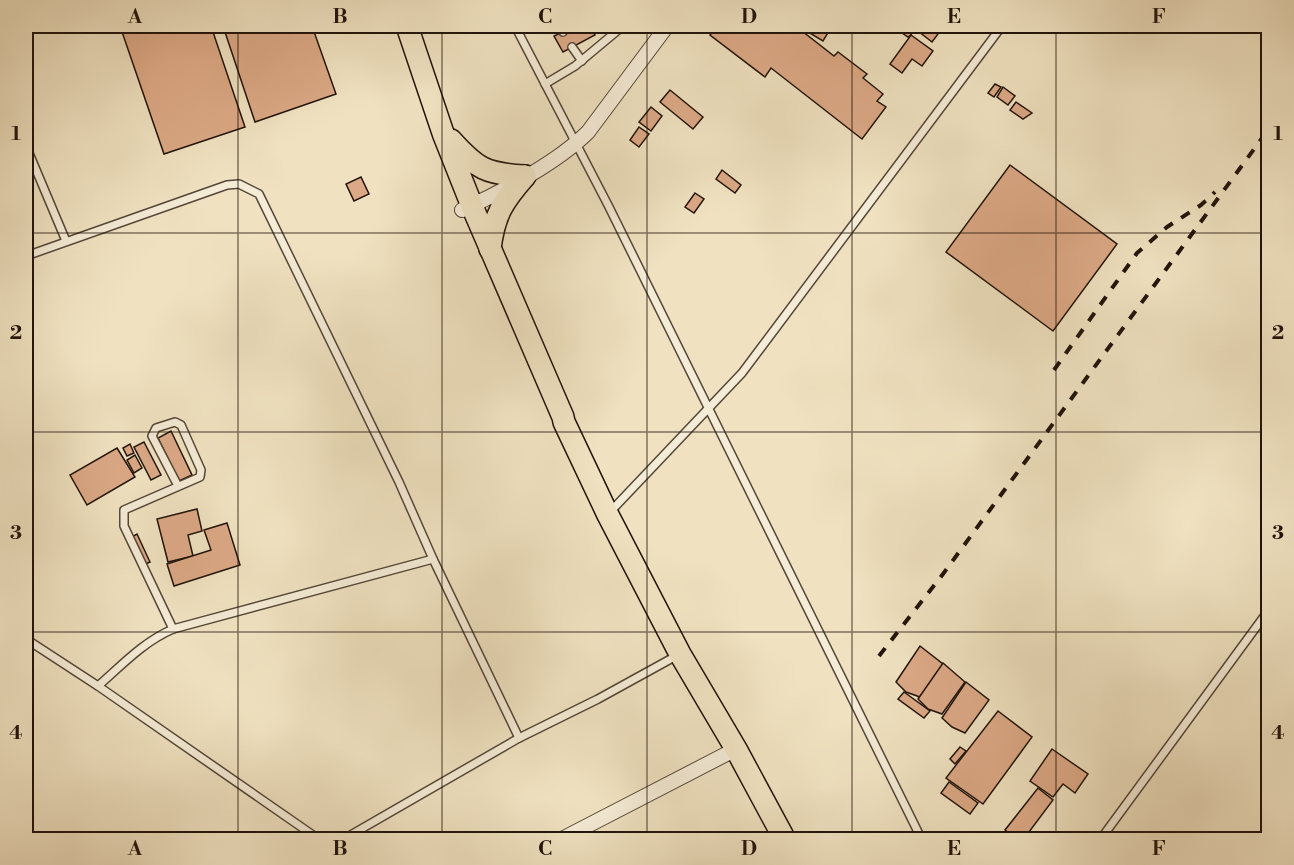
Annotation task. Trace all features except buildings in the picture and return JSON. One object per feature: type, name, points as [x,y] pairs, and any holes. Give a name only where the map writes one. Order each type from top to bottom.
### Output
[{"type":"main road","points":[[399,27],[443,133],[467,208],[490,249],[564,422],[608,515],[680,654],[736,749],[785,840]]},
{"type":"main road","points":[[399,27],[431,128],[467,208],[517,337],[559,419],[564,422]]},
{"type":"main road","points":[[443,133],[470,161],[482,169],[495,173],[525,176]]},
{"type":"main road","points":[[490,249],[498,211],[525,176]]},
{"type":"street","points":[[467,208],[576,144],[588,132],[664,26]]},
{"type":"street","points":[[560,840],[579,835],[736,749]]},
{"type":"lane","points":[[515,26],[922,840]]},
{"type":"lane","points":[[544,84],[582,61],[623,26]]},
{"type":"lane","points":[[608,515],[742,373],[1002,26]]},
{"type":"lane","points":[[573,47],[582,61]]},
{"type":"lane","points":[[26,147],[66,241]]},
{"type":"lane","points":[[26,256],[227,185],[239,184],[260,194],[519,738]]},
{"type":"lane","points":[[173,629],[124,526],[124,510],[200,477],[201,470],[181,425],[175,422],[156,428],[152,436],[178,486]]},
{"type":"lane","points":[[98,686],[143,646],[155,637],[173,629],[433,559]]},
{"type":"lane","points":[[1100,840],[1269,611]]},
{"type":"lane","points":[[26,639],[98,686],[320,840]]},
{"type":"lane","points":[[342,840],[519,738],[598,699],[680,654]]},
{"type":"railway","points":[[879,656],[943,574],[1268,130]]},
{"type":"railway","points":[[1054,370],[1137,253],[1167,227],[1201,205],[1215,192]]}]
